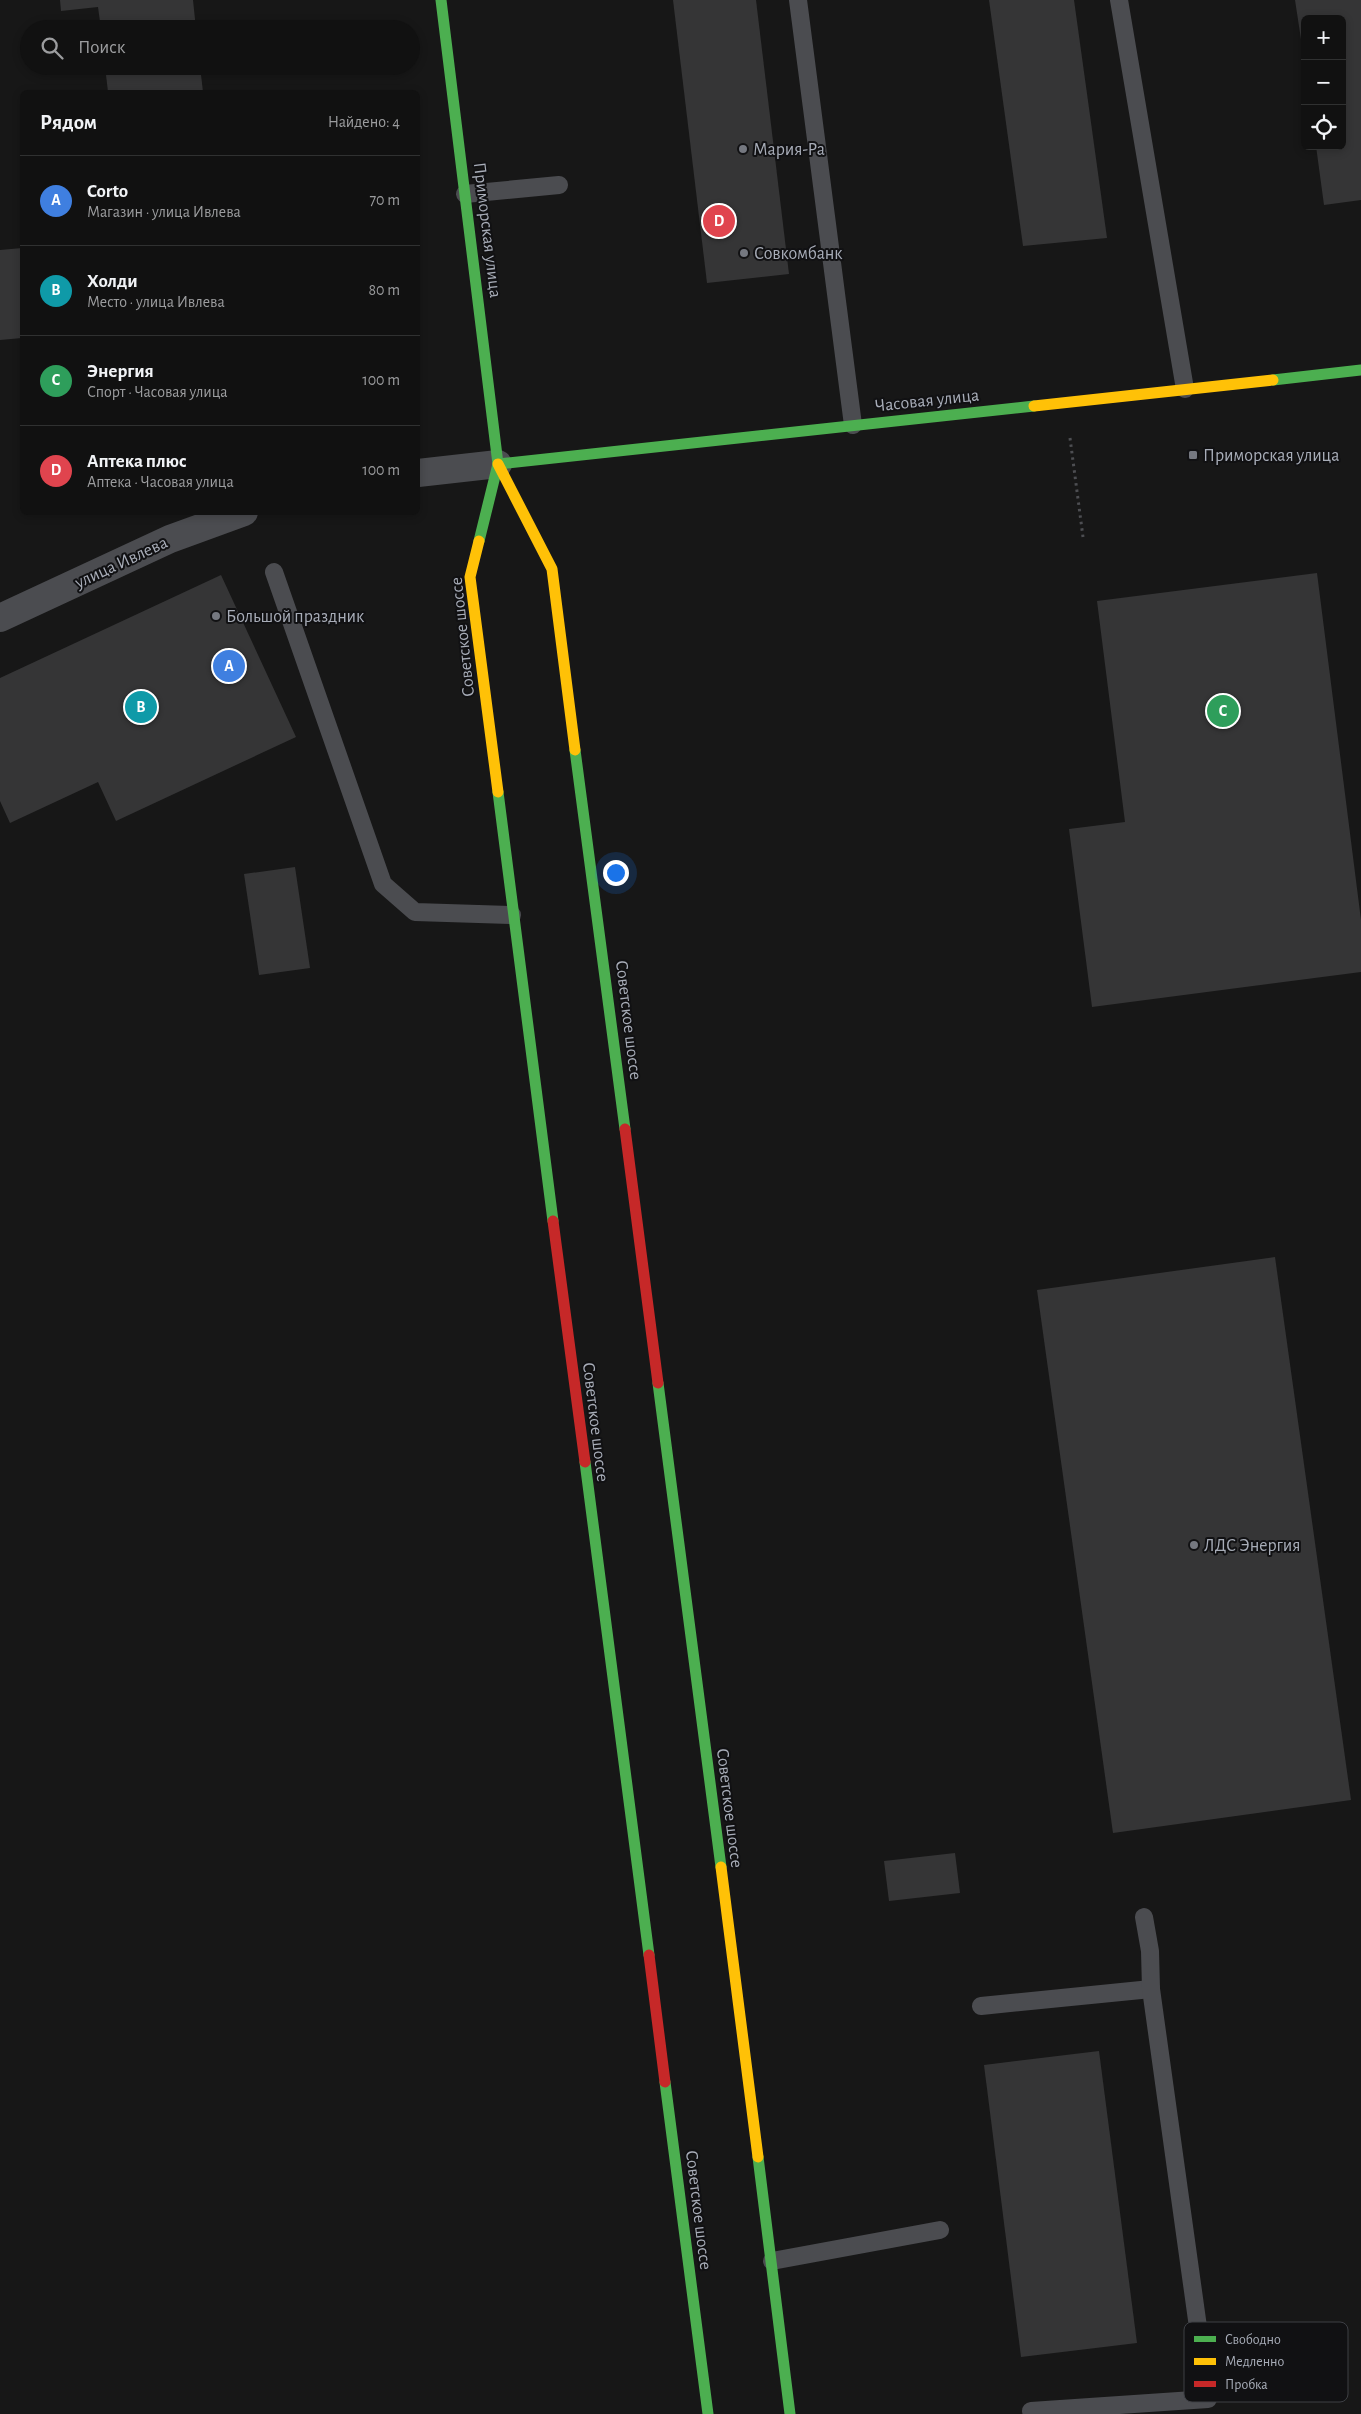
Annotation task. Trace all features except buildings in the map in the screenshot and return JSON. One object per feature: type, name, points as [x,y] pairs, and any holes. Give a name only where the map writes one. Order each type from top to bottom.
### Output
[{"type":"main road","name":"Приморская улица","points":[[441,0],[498,464]]},
{"type":"main road","name":"Часовая улица","points":[[498,464],[1361,370]]},
{"type":"main road","name":"Советское шоссе","points":[[498,464],[470,577],[512,915],[708,2414]]},
{"type":"main road","name":"Советское шоссе","points":[[498,464],[552,569],[772,2261],[790,2414]]},
{"type":"street","points":[[420,472],[498,464]]},
{"type":"street","name":"улица Ивлева","points":[[0,618],[170,539],[236,515]]},
{"type":"lane","points":[[798,0],[853,425]]},
{"type":"lane","points":[[1119,0],[1186,390]]},
{"type":"lane","points":[[465,194],[559,186]]},
{"type":"lane","points":[[274,572],[383,884],[415,912],[512,915]]},
{"type":"lane","points":[[1144,1917],[1150,1951],[1151,1989],[1197,2322]]},
{"type":"lane","points":[[981,2006],[1151,1989]]},
{"type":"lane","points":[[772,2261],[940,2230]]},
{"type":"lane","points":[[1032,2411],[1184,2401]]},
{"type":"path","points":[[1073,461],[1083,537]]},
{"type":"traffic: fast","points":[[441,0],[498,464],[479,541]]},
{"type":"traffic: fast","points":[[1273,380],[1361,370]]},
{"type":"traffic: fast","points":[[498,464],[1034,406]]},
{"type":"traffic: fast","points":[[575,750],[625,1129]]},
{"type":"traffic: fast","points":[[498,792],[553,1221]]},
{"type":"traffic: fast","points":[[658,1383],[721,1867]]},
{"type":"traffic: fast","points":[[585,1462],[649,1955]]},
{"type":"traffic: fast","points":[[665,2082],[708,2414]]},
{"type":"traffic: fast","points":[[758,2157],[790,2414]]},
{"type":"traffic: slow","points":[[1034,406],[1273,380]]},
{"type":"traffic: slow","points":[[498,464],[552,569],[575,750]]},
{"type":"traffic: slow","points":[[479,541],[470,577],[498,792]]},
{"type":"traffic: slow","points":[[721,1867],[758,2157]]},
{"type":"traffic: jam","points":[[625,1129],[658,1383]]},
{"type":"traffic: jam","points":[[553,1221],[585,1462]]},
{"type":"traffic: jam","points":[[649,1955],[665,2082]]},
{"type":"place","name":"Мария-Ра","points":[[743,149]]},
{"type":"place","name":"Аптека плюс","points":[[719,221]]},
{"type":"place","name":"Совкомбанк","points":[[744,253]]},
{"type":"place","name":"Приморская улица","points":[[1193,455]]},
{"type":"place","name":"Большой праздник","points":[[216,616]]},
{"type":"place","name":"Corto","points":[[229,666]]},
{"type":"place","name":"Холди","points":[[141,707]]},
{"type":"place","name":"Энергия","points":[[1223,711]]},
{"type":"place","name":"ЛДС Энергия","points":[[1194,1545]]}]
